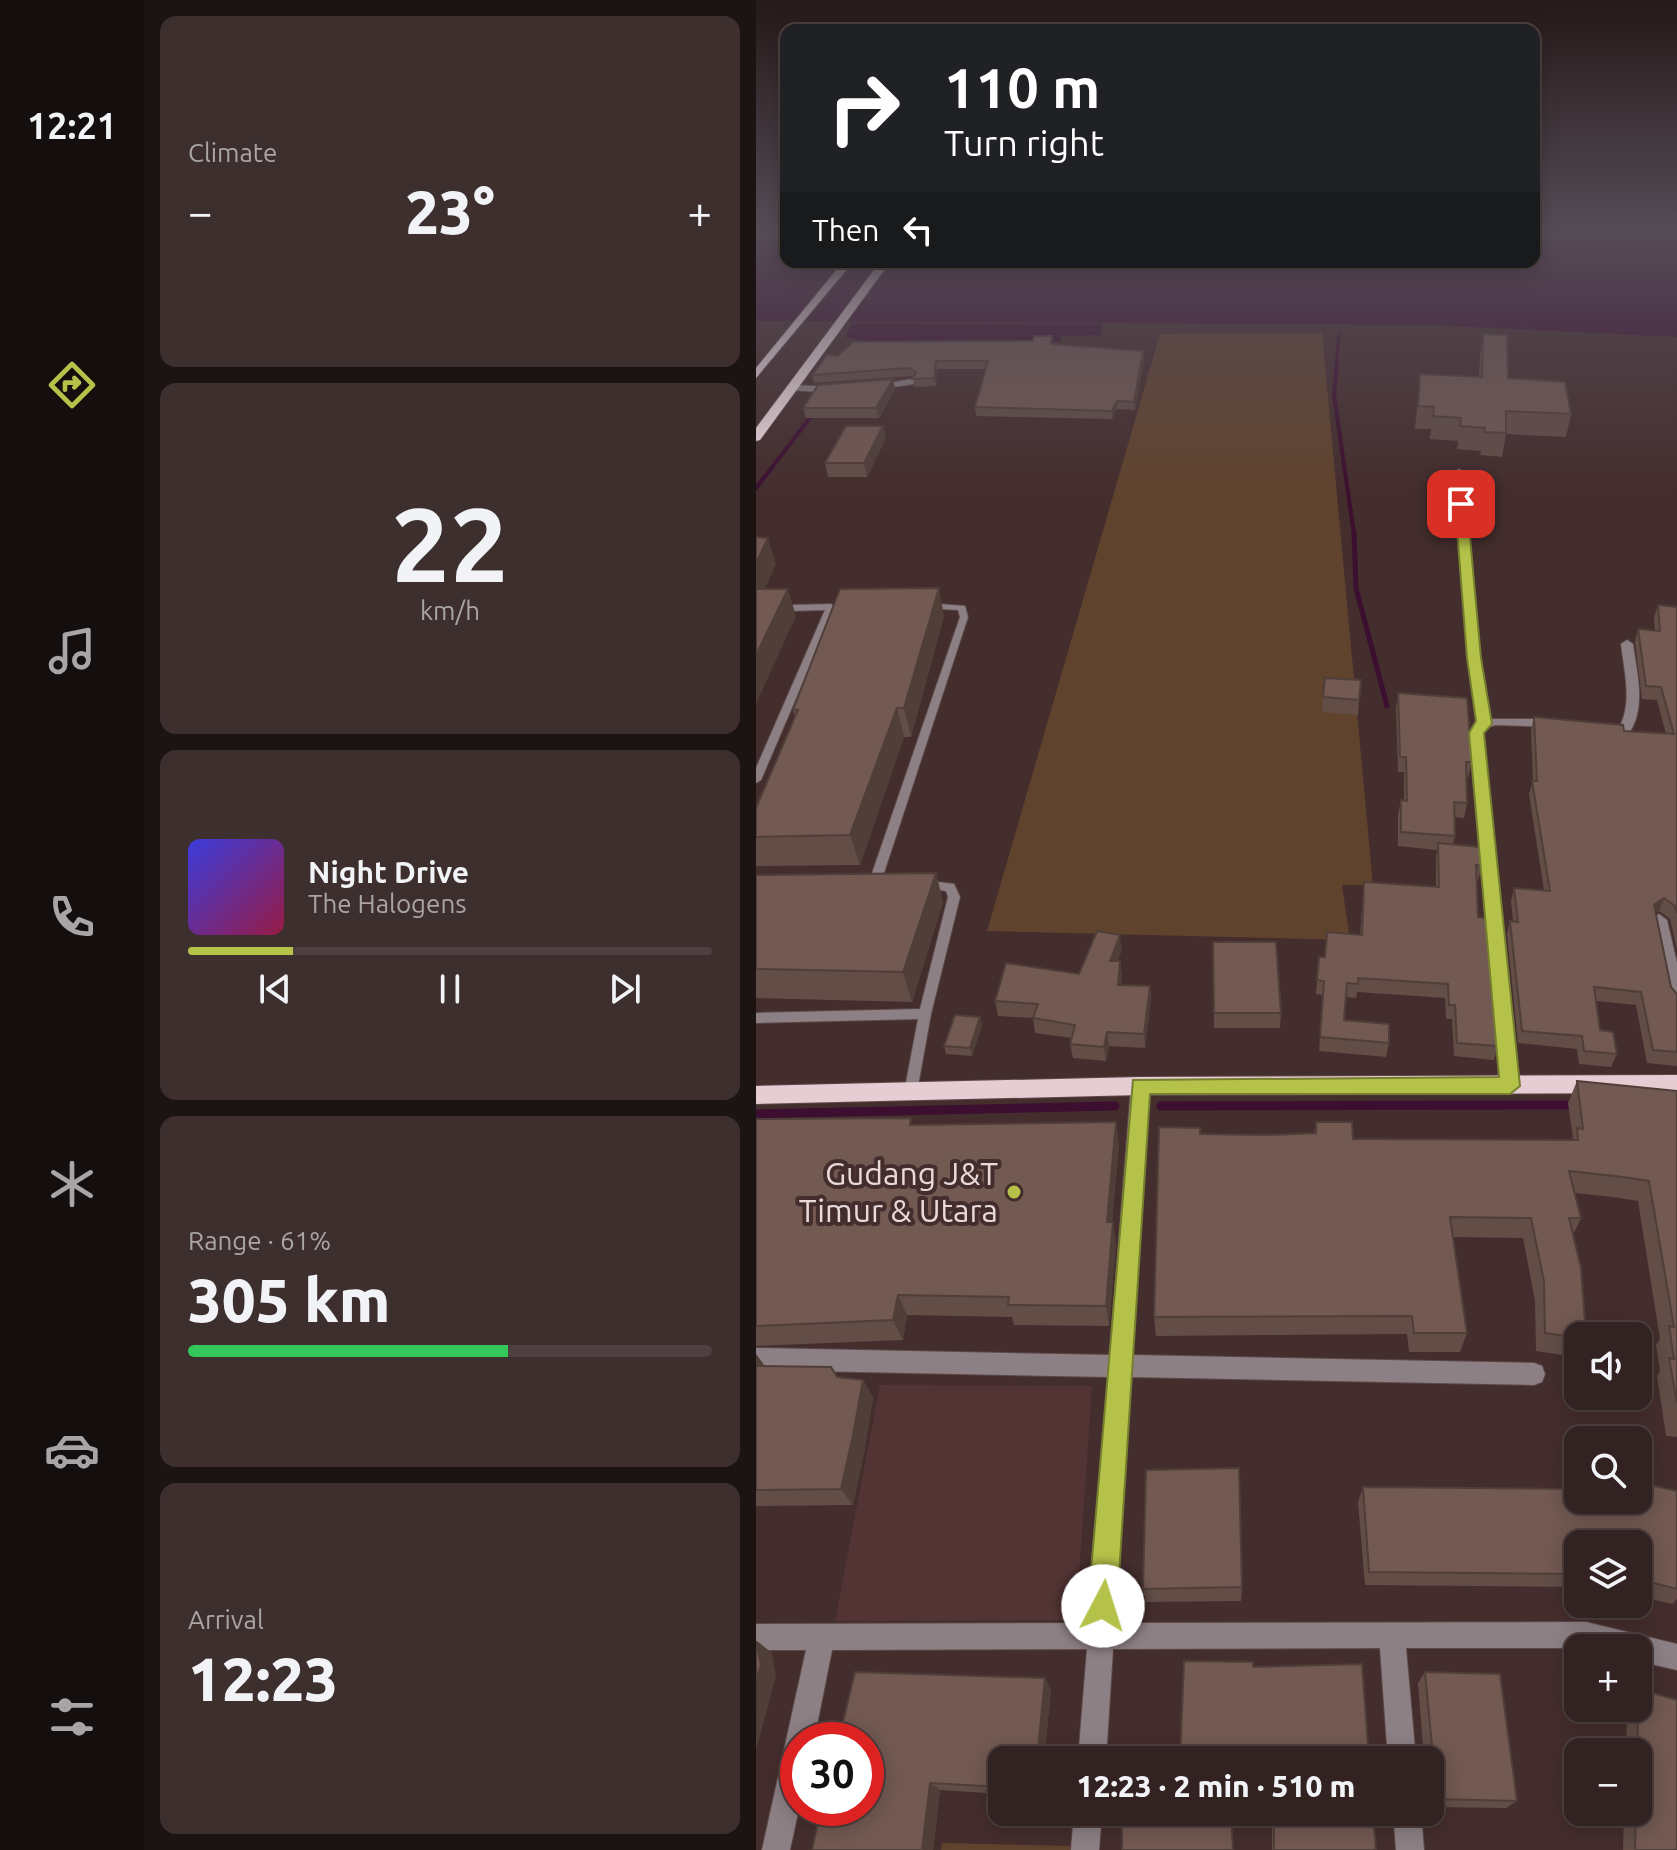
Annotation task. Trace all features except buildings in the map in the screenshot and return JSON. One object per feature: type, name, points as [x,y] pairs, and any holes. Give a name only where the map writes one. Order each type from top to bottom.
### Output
[{"type":"highway","points":[[756,375],[801,319]]},
{"type":"highway","points":[[756,437],[842,319]]},
{"type":"main road","points":[[756,1095],[1140,1086],[1677,1084]]},
{"type":"street","points":[[864,388],[911,382]]},
{"type":"street","points":[[794,384],[846,389]]},
{"type":"street","points":[[1459,472],[1474,658],[1484,724]]},
{"type":"street","points":[[1510,1086],[1476,733],[1479,725],[1508,721],[1623,732],[1629,726],[1632,715],[1627,644]]},
{"type":"street","points":[[1659,920],[1677,999]]},
{"type":"street","points":[[1093,1746],[1140,1086]]},
{"type":"street","points":[[756,1359],[1534,1374]]},
{"type":"street","points":[[756,1637],[1586,1635],[1677,1657]]},
{"type":"street","points":[[1392,1636],[1401,1746]]},
{"type":"street","points":[[804,1722],[822,1637]]},
{"type":"street","points":[[776,1850],[781,1826]]},
{"type":"street","points":[[1085,1850],[1087,1826]]},
{"type":"street","points":[[1408,1826],[1410,1850]]},
{"type":"lane","points":[[874,885],[964,617],[962,608],[956,605],[909,606]]},
{"type":"lane","points":[[756,780],[831,607]]},
{"type":"lane","points":[[756,609],[847,607]]},
{"type":"lane","points":[[756,744],[772,743]]},
{"type":"lane","points":[[860,885],[889,885]]},
{"type":"lane","points":[[904,885],[950,887],[954,897],[925,1014],[911,1093]]},
{"type":"lane","points":[[756,1018],[925,1014]]},
{"type":"shaded area","points":[[1677,319],[1677,337],[1431,325],[756,321]]},
{"type":"shaded area","points":[[852,323],[1102,324],[1101,335],[1061,336],[1060,342],[869,342],[845,337]]},
{"type":"shaded area","points":[[1322,333],[1373,885],[1342,885],[1350,940],[987,931],[1160,334]]},
{"type":"shaded area","points":[[880,1385],[1092,1386],[1076,1620],[835,1621]]},
{"type":"shaded area","points":[[942,1843],[1071,1846],[1071,1850],[941,1850]]},
{"type":"waterway","points":[[1336,365],[1339,335]]},
{"type":"waterway","points":[[1337,363],[1334,395],[1354,534]]},
{"type":"waterway","points":[[756,488],[813,414]]},
{"type":"waterway","points":[[1354,532],[1356,588],[1387,706]]},
{"type":"waterway","points":[[1161,1106],[1575,1105]]},
{"type":"waterway","points":[[756,1114],[1115,1106]]},
{"type":"place","name":"Gudang J&T Timur & Utara","points":[[1014,1192]]},
{"type":"route","points":[[1103,1606],[1140,1086],[1510,1086],[1476,733],[1479,725],[1484,724],[1474,658],[1461,504]]}]
